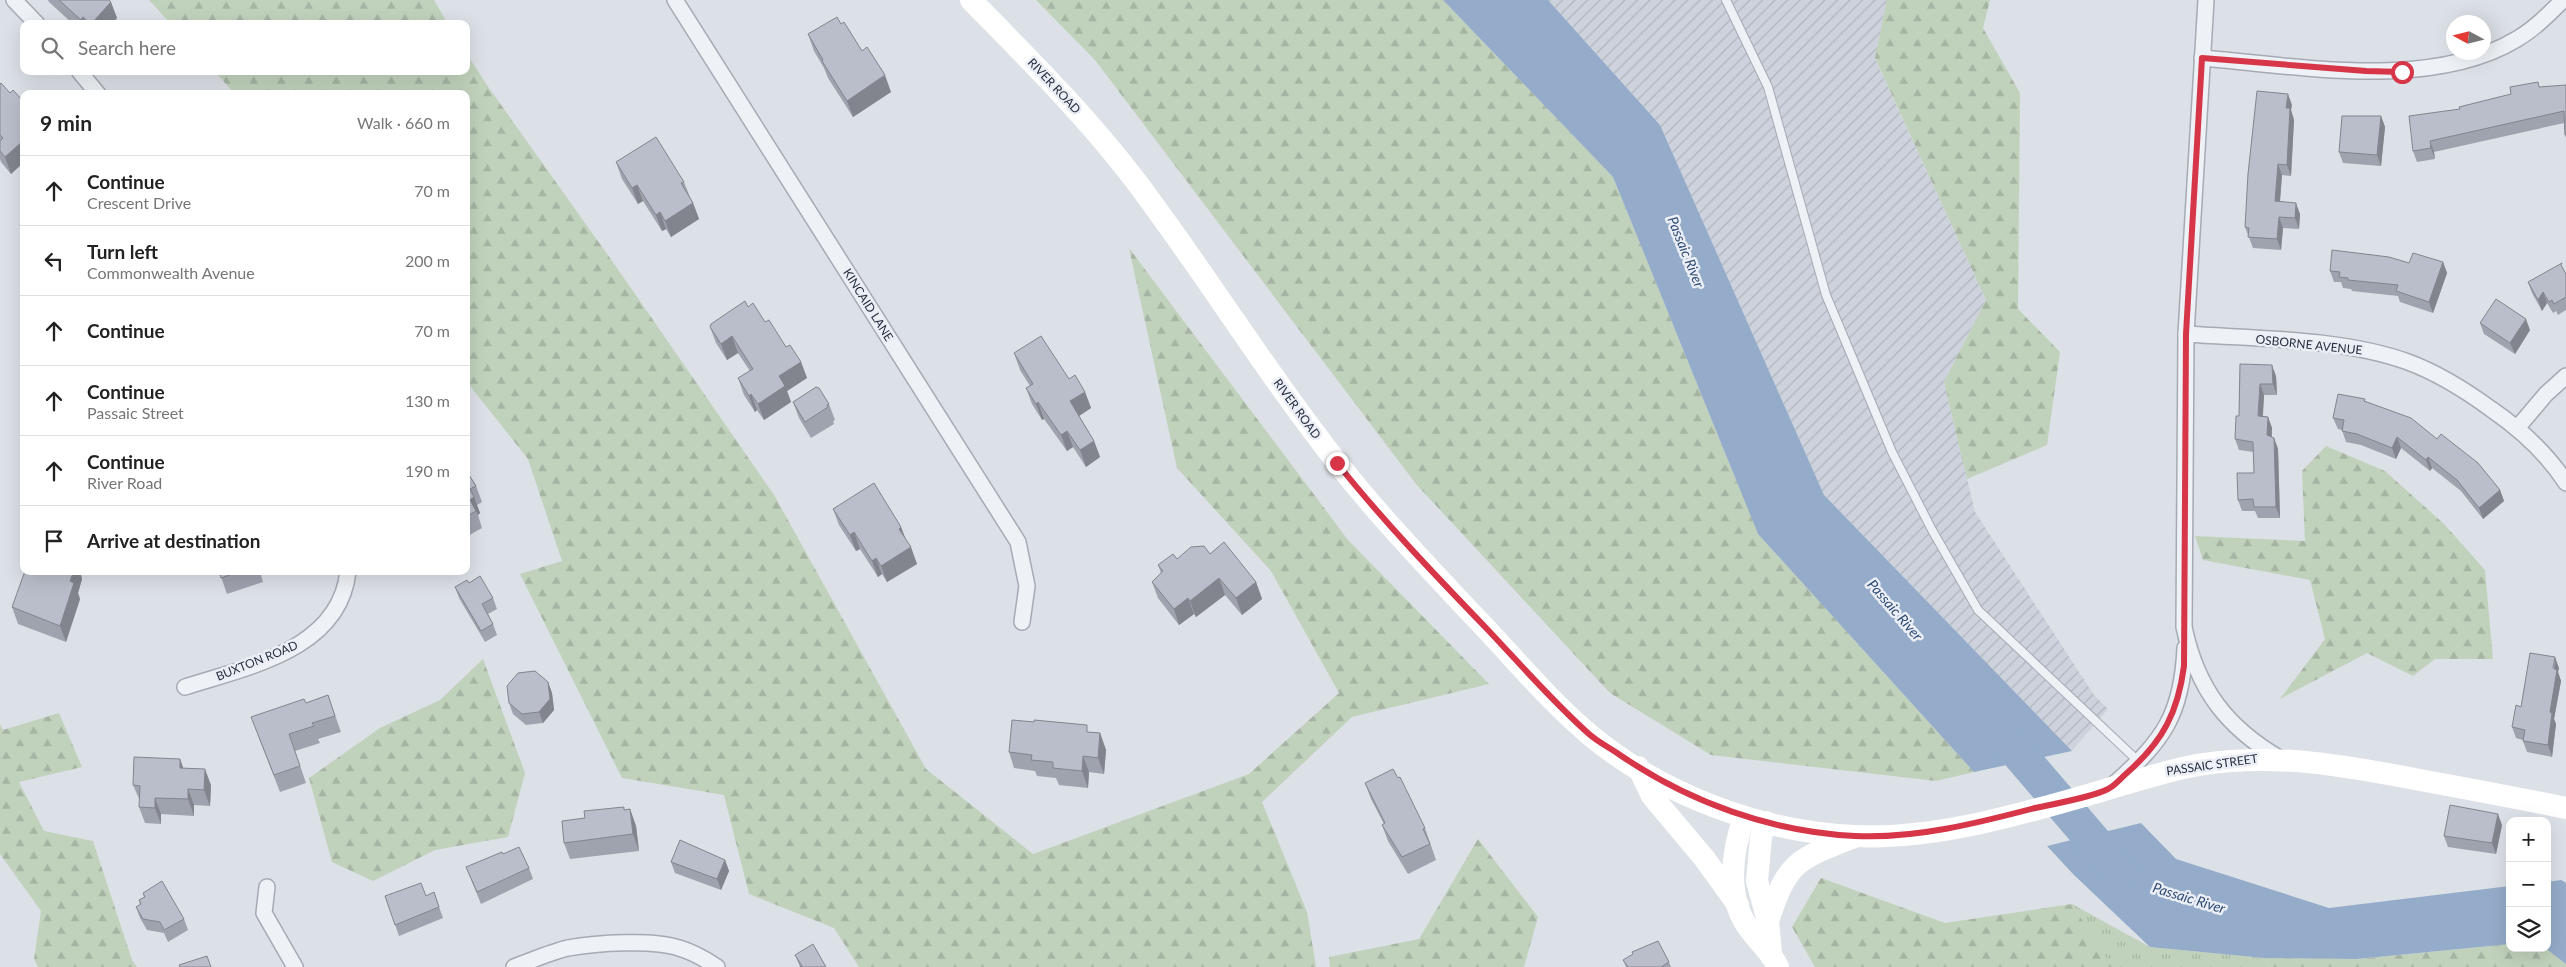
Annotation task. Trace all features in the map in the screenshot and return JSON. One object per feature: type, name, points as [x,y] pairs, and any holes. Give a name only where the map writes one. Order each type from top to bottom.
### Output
[{"type":"main road","name":"RIVER ROAD","points":[[972,0],[1102,137],[1140,186],[1297,410],[1370,504],[1549,694],[1591,736],[1638,768],[1672,787],[1744,817]]},
{"type":"main road","name":"PASSAIC STREET","points":[[1744,817],[1856,836],[1929,831],[2008,815],[2108,789],[2163,771],[2245,758],[2281,758],[2344,765],[2566,808]]},
{"type":"main road","points":[[1638,768],[1652,796],[1704,858],[1738,905],[1749,928],[1774,960]]},
{"type":"main road","points":[[1738,905],[1734,889],[1734,854],[1744,817]]},
{"type":"main road","points":[[1766,822],[1761,837],[1757,880],[1768,921],[1774,960]]},
{"type":"main road","points":[[1768,921],[1776,895],[1790,870],[1807,856],[1856,836]]},
{"type":"street","points":[[14,0],[33,20]]},
{"type":"street","name":"KINCAID LANE","points":[[675,0],[1018,542],[1027,586],[1022,622]]},
{"type":"street","points":[[2108,789],[2154,746],[2169,723],[2176,704],[2184,666],[2186,334],[2206,0]]},
{"type":"street","points":[[2202,58],[2366,71],[2402,72],[2430,68],[2484,54],[2517,40],[2543,20],[2563,0]]},
{"type":"street","points":[[82,75],[95,90]]},
{"type":"street","name":"OSBORNE AVENUE","points":[[2186,334],[2338,346],[2381,354],[2409,362],[2462,388],[2518,427],[2566,483]]},
{"type":"street","points":[[2518,427],[2546,394],[2566,376]]},
{"type":"street","name":"BUXTON ROAD","points":[[184,687],[259,663],[302,644],[337,610],[347,575]]},
{"type":"street","points":[[2184,627],[2201,679],[2220,710],[2246,736],[2281,758]]},
{"type":"street","points":[[266,887],[264,913],[295,967]]},
{"type":"street","points":[[514,967],[567,948],[597,944],[642,944],[677,947],[700,956],[717,967]]},
{"type":"lane","points":[[1726,0],[1768,87],[1826,294],[1888,444],[1932,530],[1978,610],[2139,762]]},
{"type":"shaded area","points":[[1548,0],[1887,0],[1875,59],[1986,300],[1944,382],[1975,512],[2094,695],[2108,709],[2072,751],[1824,495],[1660,125]]},
{"type":"green space","points":[[149,0],[434,0],[446,20],[167,20]]},
{"type":"green space","points":[[1036,0],[1443,0],[1613,177],[1758,534],[1974,772],[1936,781],[1711,755],[1610,693],[1416,484],[1095,60]]},
{"type":"green space","points":[[1887,0],[1990,0],[1983,28],[2020,93],[2018,309],[2060,352],[2047,445],[1967,479],[1944,382],[1986,300],[1875,58]]},
{"type":"green space","points":[[470,59],[774,495],[926,769],[1033,854],[1249,774],[1339,693],[1271,571],[1177,468],[1129,248],[1348,540],[1489,684],[1352,717],[1262,802],[1307,912],[1316,967],[859,967],[834,928],[749,894],[724,795],[622,778],[520,574],[562,561],[528,459],[470,386],[470,90],[231,90],[218,75],[470,75]]},
{"type":"green space","points":[[2326,446],[2385,471],[2444,524],[2485,570],[2493,659],[2435,659],[2413,676],[2367,653],[2280,699],[2325,639],[2310,580],[2203,560],[2195,536],[2305,541],[2302,471]]},
{"type":"green space","points":[[483,659],[525,773],[508,837],[435,850],[373,881],[332,862],[309,778],[380,728],[440,700]]},
{"type":"green space","points":[[59,713],[82,767],[19,782],[44,831],[93,841],[132,960],[137,967],[38,967],[34,959],[41,911],[0,854],[0,724],[3,730]]},
{"type":"green space","points":[[1478,839],[1538,917],[1524,967],[1330,967],[1329,957],[1419,939]]},
{"type":"green space","points":[[1821,878],[1945,923],[2072,904],[2112,967],[1815,967],[1792,927]]},
{"type":"green space","points":[[2072,904],[2150,947],[2264,958],[2270,967],[2111,967]]},
{"type":"green space","points":[[2506,944],[2506,952],[2550,952],[2566,964],[2566,967],[2270,967],[2264,958],[2357,959]]},
{"type":"water","points":[[1443,0],[1548,0],[1660,125],[1824,495],[2072,751],[1974,772],[1758,534],[1613,177]]},
{"type":"water","points":[[2141,823],[2176,859],[2329,908],[2506,886],[2506,944],[2357,959],[2264,958],[2150,947],[2074,875],[2047,846]]},
{"type":"water","points":[[2561,880],[2566,883],[2566,964],[2550,952],[2551,881]]},
{"type":"building","points":[[59,0],[109,0],[111,2],[95,20],[86,20],[83,17],[81,20]]},
{"type":"building","points":[[837,17],[841,24],[844,22],[862,51],[867,47],[885,75],[847,101],[808,34]]},
{"type":"building","points":[[2538,82],[2539,87],[2566,85],[2566,135],[2564,111],[2430,141],[2431,148],[2413,151],[2409,116],[2460,109],[2459,107],[2511,94],[2510,87]]},
{"type":"building","points":[[0,84],[10,93],[13,90],[20,98],[20,144],[5,157],[0,151],[0,141],[3,138],[0,135]]},
{"type":"building","points":[[2257,91],[2288,94],[2286,108],[2290,108],[2287,165],[2278,164],[2275,201],[2296,203],[2295,218],[2279,217],[2277,239],[2248,237],[2249,228],[2245,227],[2248,174]]},
{"type":"building","points":[[2342,116],[2381,116],[2377,155],[2339,152]]},
{"type":"building","points":[[656,137],[684,182],[681,183],[693,203],[665,221],[660,212],[656,215],[637,185],[632,188],[616,162]]},
{"type":"building","points":[[2332,250],[2389,257],[2409,263],[2413,253],[2443,262],[2429,302],[2396,291],[2398,285],[2348,280],[2348,278],[2339,277],[2340,272],[2330,271]]},
{"type":"building","points":[[2562,263],[2561,265],[2566,274],[2566,297],[2554,304],[2552,300],[2549,302],[2543,292],[2538,300],[2528,282]]},
{"type":"building","points":[[2496,299],[2526,319],[2510,343],[2480,323]]},
{"type":"building","points":[[745,301],[748,307],[753,303],[765,322],[769,320],[786,347],[790,345],[801,362],[779,376],[785,386],[758,404],[751,394],[749,396],[738,378],[753,369],[732,336],[721,344],[710,327],[711,324]]},
{"type":"building","points":[[1041,336],[1069,379],[1075,375],[1085,392],[1070,401],[1094,441],[1080,450],[1067,431],[1061,435],[1038,402],[1036,404],[1026,388],[1033,384],[1014,353]]},
{"type":"building","points":[[2240,364],[2272,365],[2273,384],[2260,384],[2258,416],[2268,417],[2267,435],[2274,438],[2276,507],[2254,507],[2253,499],[2238,500],[2237,473],[2254,473],[2253,442],[2235,439],[2236,416],[2239,416]]},
{"type":"building","points":[[816,387],[819,388],[829,404],[827,405],[828,407],[805,422],[793,402]]},
{"type":"building","points":[[2338,394],[2365,399],[2364,401],[2411,418],[2437,439],[2441,434],[2478,463],[2500,490],[2479,508],[2457,480],[2428,457],[2426,460],[2397,437],[2392,448],[2357,434],[2342,431],[2344,420],[2333,418]]},
{"type":"building","points":[[470,476],[476,486],[470,489]]},
{"type":"building","points":[[874,483],[911,547],[881,566],[876,558],[872,561],[854,532],[850,535],[833,509]]},
{"type":"building","points":[[470,489],[474,497],[470,500]]},
{"type":"building","points":[[470,500],[476,511],[470,515]]},
{"type":"building","points":[[1224,542],[1256,582],[1236,598],[1219,578],[1190,601],[1188,598],[1174,609],[1152,582],[1163,571],[1158,565],[1173,554],[1177,559],[1191,547],[1204,546],[1210,554]]},
{"type":"building","points":[[24,575],[72,575],[70,581],[74,583],[60,626],[12,607]]},
{"type":"building","points":[[480,576],[493,598],[482,604],[493,624],[481,631],[455,587],[467,580],[469,583]]},
{"type":"building","points":[[2530,653],[2555,657],[2553,668],[2557,670],[2550,712],[2552,713],[2548,745],[2523,741],[2525,730],[2512,727],[2516,705],[2521,707]]},
{"type":"building","points":[[535,671],[548,682],[550,699],[539,712],[522,714],[509,703],[507,686],[518,673]]},
{"type":"building","points":[[328,695],[335,716],[312,723],[314,726],[289,734],[300,766],[274,775],[251,717],[304,699],[306,703]]},
{"type":"building","points":[[1012,720],[1087,725],[1087,732],[1100,733],[1098,758],[1083,756],[1082,771],[1053,768],[1053,762],[1031,760],[1032,755],[1009,752]]},
{"type":"building","points":[[134,757],[180,759],[180,768],[205,769],[204,790],[188,789],[188,799],[155,798],[155,808],[139,807],[140,786],[133,785]]},
{"type":"building","points":[[1393,769],[1398,778],[1400,777],[1425,828],[1423,829],[1430,844],[1402,857],[1382,825],[1385,823],[1365,783]]},
{"type":"building","points":[[2450,805],[2498,814],[2492,843],[2444,836]]},
{"type":"building","points":[[624,807],[624,810],[630,809],[633,834],[564,843],[562,821],[585,818],[584,811]]},
{"type":"building","points":[[680,840],[725,860],[717,879],[671,862]]},
{"type":"building","points":[[519,847],[529,868],[477,892],[466,867]]},
{"type":"building","points":[[162,881],[184,919],[164,930],[160,922],[143,919],[136,907],[141,904],[139,900],[145,897],[143,893]]},
{"type":"building","points":[[421,883],[426,896],[434,892],[439,907],[395,925],[385,896]]},
{"type":"building","points":[[1658,941],[1669,962],[1661,967],[1628,967],[1623,960],[1633,954],[1632,952]]},
{"type":"building","points":[[813,944],[826,967],[800,967],[802,966],[795,955]]},
{"type":"building","points":[[207,956],[211,967],[180,967],[179,965]]},
{"type":"waterway","name":"Passaic River","points":[[1995,726],[2120,872]]},
{"type":"route","points":[[1337,463],[1370,504],[1412,550],[1591,736],[1638,768],[1672,787],[1706,802],[1744,817],[1789,827],[1856,836],[1929,831],[1973,823],[2108,789],[2141,761],[2154,746],[2169,723],[2182,686],[2185,646],[2186,334],[2202,58],[2366,71],[2402,72]]}]
